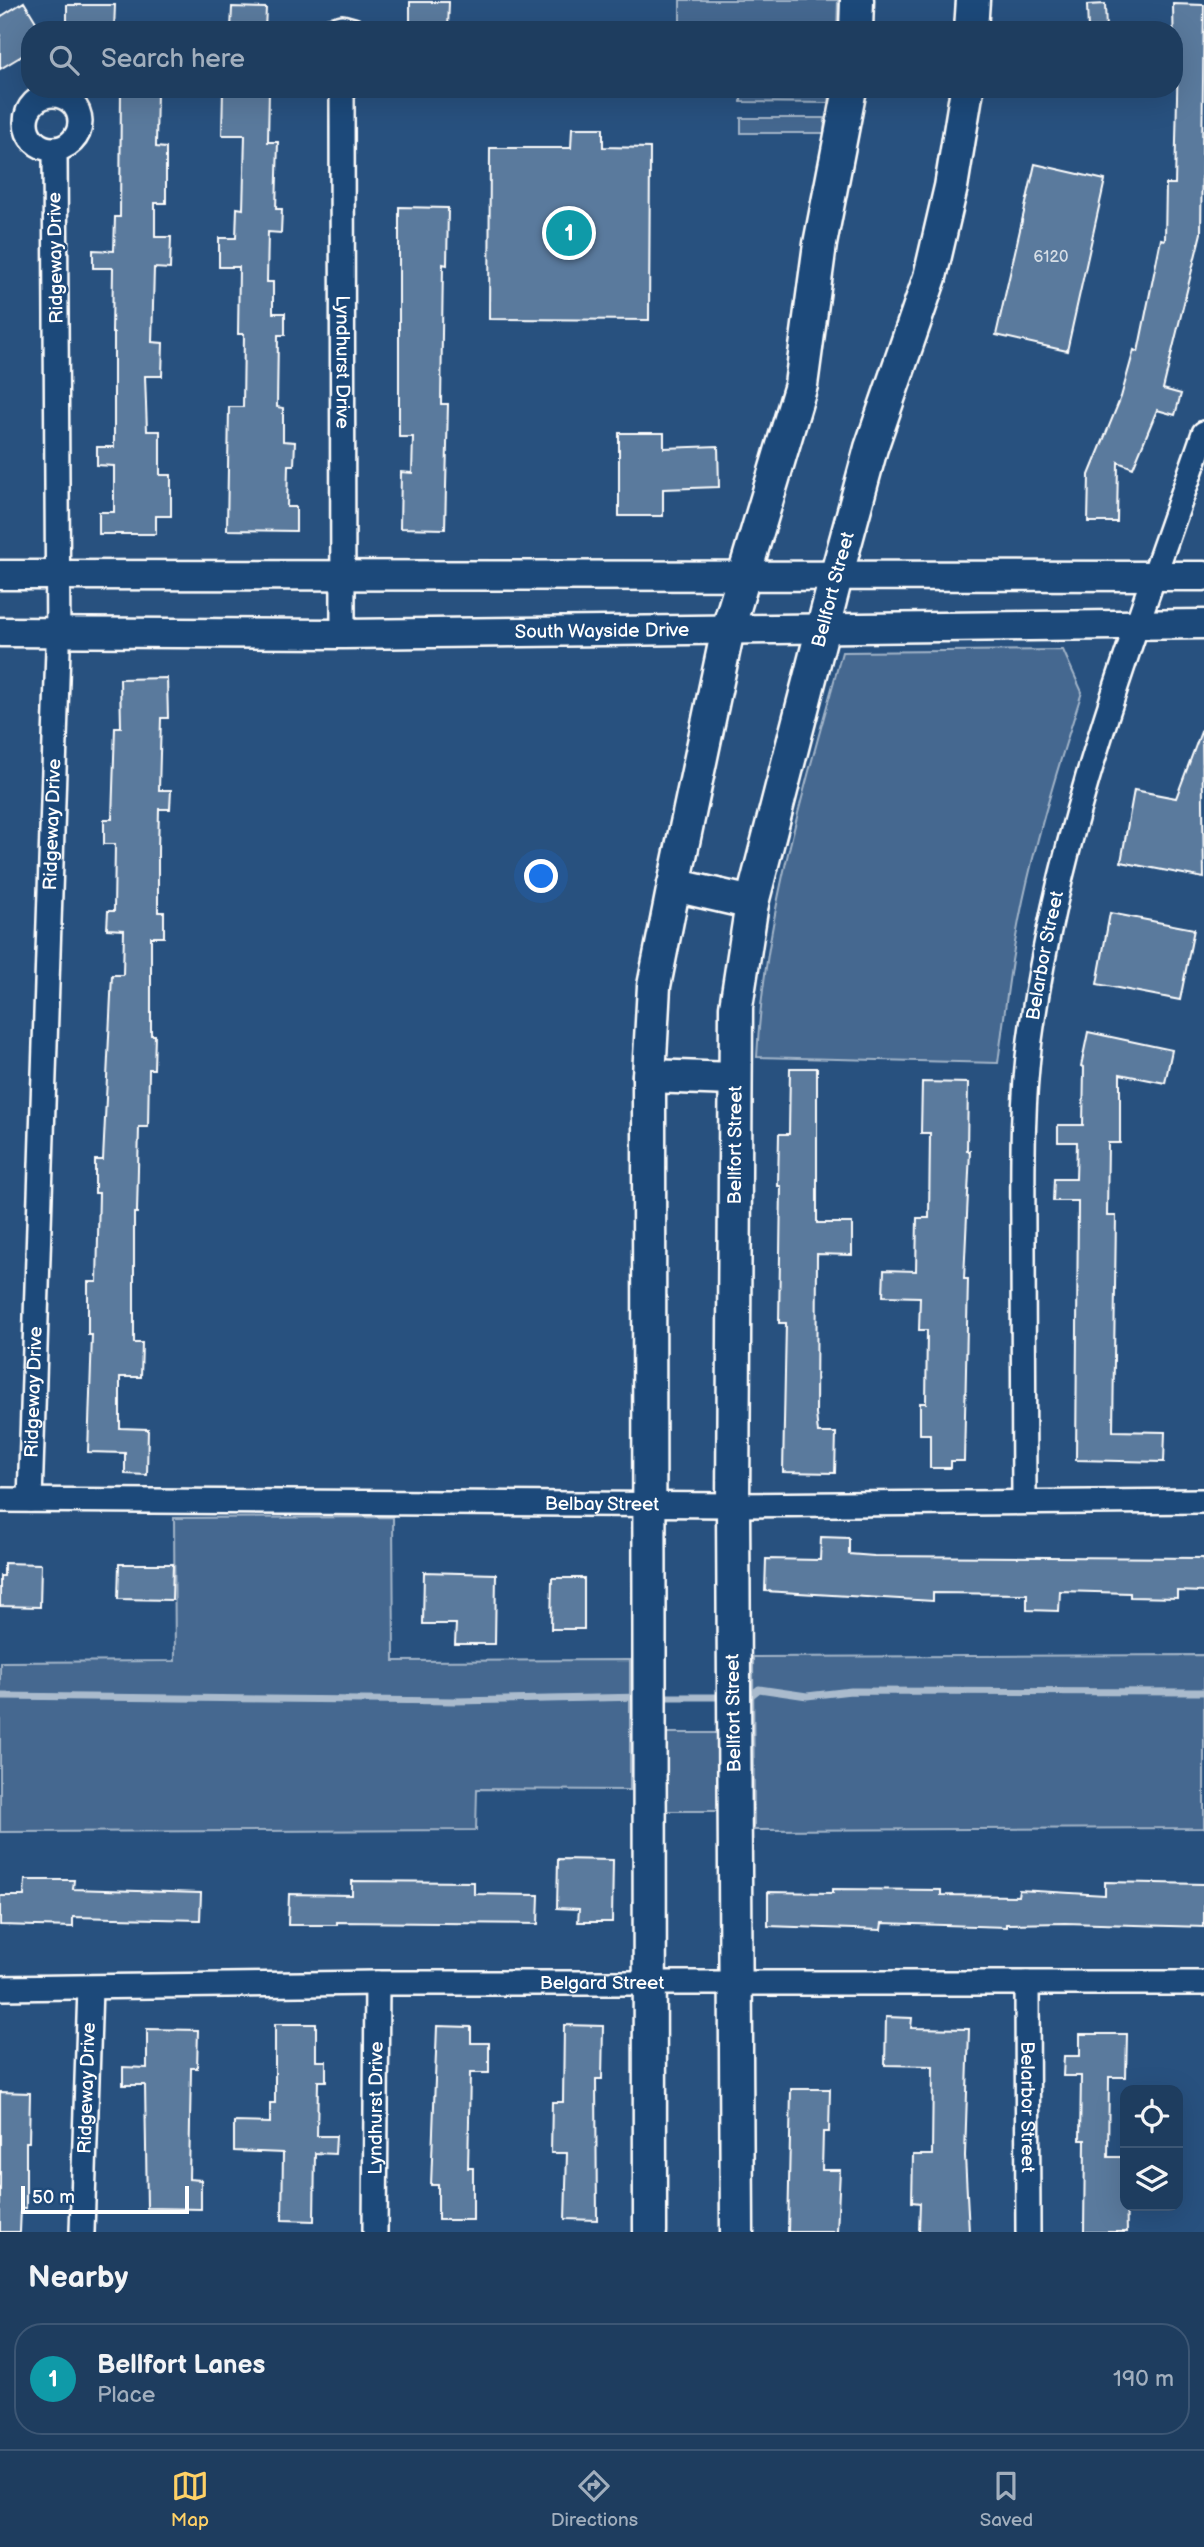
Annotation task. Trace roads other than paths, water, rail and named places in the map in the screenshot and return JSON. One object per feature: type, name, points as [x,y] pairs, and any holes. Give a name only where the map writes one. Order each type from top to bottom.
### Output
[{"type":"main road","points":[[856,21],[857,0]]},
{"type":"main road","points":[[972,21],[974,0]]},
{"type":"main road","points":[[650,2232],[649,1076],[654,986],[728,629],[801,385],[820,244],[848,98]]},
{"type":"main road","name":"Bellfort Street","points":[[737,2232],[733,1504],[733,1079],[736,1007],[752,903],[871,448],[930,277],[951,187],[966,98]]},
{"type":"main road","points":[[674,885],[752,903]]},
{"type":"main road","points":[[649,1076],[733,1079]]},
{"type":"street","name":"Lyndhurst Drive","points":[[342,98],[343,634]]},
{"type":"street","name":"Ridgeway Drive","points":[[30,1500],[47,1071],[60,575],[55,150]]},
{"type":"street","name":"Belarbor Street","points":[[1024,1502],[1023,1130],[1030,1042],[1058,879],[1074,814],[1135,624],[1204,433]]},
{"type":"street","points":[[0,575],[745,578],[1204,576]]},
{"type":"street","name":"South Wayside Drive","points":[[0,632],[343,634],[1204,624]]},
{"type":"street","name":"Belbay Street","points":[[0,1500],[733,1504],[1204,1501]]},
{"type":"street","name":"Lyndhurst Drive","points":[[374,2232],[377,1983]]},
{"type":"street","name":"Belgard Street","points":[[0,1988],[377,1983],[1204,1983]]},
{"type":"street","name":"Belarbor Street","points":[[1027,1983],[1028,2232]]},
{"type":"street","name":"Ridgeway Drive","points":[[82,2232],[90,1988]]},
{"type":"waterway","points":[[743,1697],[749,1697],[759,1689],[807,1696],[851,1691],[1204,1692]]},
{"type":"waterway","points":[[0,1696],[456,1701],[643,1697]]},
{"type":"waterway","points":[[659,1697],[727,1697]]},
{"type":"place","name":"Bellfort Lanes","points":[[569,233]]}]
